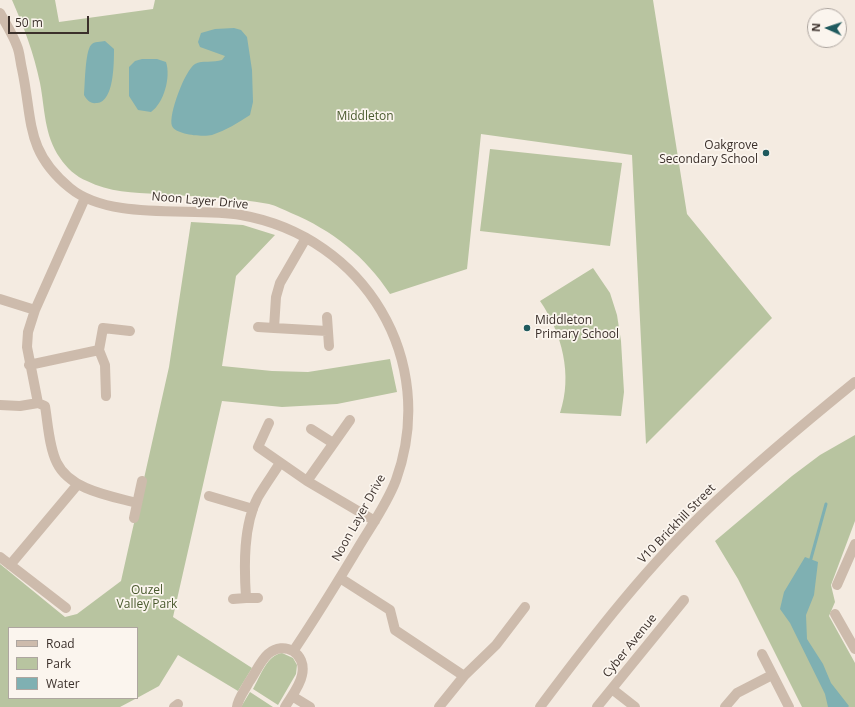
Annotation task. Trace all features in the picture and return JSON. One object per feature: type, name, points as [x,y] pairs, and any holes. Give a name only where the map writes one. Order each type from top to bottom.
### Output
[{"type":"street","name":"Noon Layer Drive","points":[[0,13],[18,47],[26,89],[31,129],[38,152],[51,171],[72,190],[85,198],[100,204],[123,208],[240,215],[279,226],[306,238],[336,256],[371,294],[392,329],[405,374],[408,403],[404,453],[396,480],[375,521],[294,650]]},
{"type":"street","points":[[38,402],[29,365],[27,347],[28,332],[35,310],[85,198]]},
{"type":"street","points":[[274,328],[276,297],[280,283],[306,238]]},
{"type":"street","points":[[0,299],[35,310]]},
{"type":"street","points":[[327,317],[329,346]]},
{"type":"street","points":[[258,327],[327,331]]},
{"type":"street","points":[[106,396],[105,365],[99,350],[103,328],[130,331]]},
{"type":"street","points":[[29,365],[99,350]]},
{"type":"street","name":"V10 Brickhill Street","points":[[540,707],[603,624],[673,545],[712,505],[786,439],[855,382]]},
{"type":"street","points":[[0,405],[20,406],[38,402],[45,406],[57,464],[65,474],[78,484],[109,496],[137,502]]},
{"type":"street","points":[[307,481],[350,420]]},
{"type":"street","points":[[269,423],[258,447],[307,481],[375,521]]},
{"type":"street","points":[[311,429],[333,443]]},
{"type":"street","points":[[246,598],[244,557],[253,509],[258,497],[280,463]]},
{"type":"street","points":[[134,518],[142,481]]},
{"type":"street","points":[[10,565],[78,484]]},
{"type":"street","points":[[209,496],[253,509]]},
{"type":"street","points":[[837,585],[852,561],[855,544]]},
{"type":"street","points":[[0,557],[66,608]]},
{"type":"street","points":[[340,578],[390,610],[395,630],[464,676]]},
{"type":"street","points":[[233,599],[258,598]]},
{"type":"street","name":"Cyber Avenue","points":[[597,707],[684,600]]},
{"type":"street","points":[[439,707],[464,676],[496,645],[525,607]]},
{"type":"street","points":[[836,614],[855,649]]},
{"type":"street","points":[[237,707],[242,694],[267,654],[279,648],[294,650],[301,661],[302,674],[285,707]]},
{"type":"street","points":[[762,654],[789,707]]},
{"type":"street","points":[[725,707],[737,693],[772,675]]},
{"type":"street","points":[[612,689],[635,707]]},
{"type":"street","points":[[292,696],[310,707]]},
{"type":"green space","name":"Middleton","points":[[12,0],[55,0],[59,22],[153,9],[155,0],[653,0],[687,214],[772,318],[646,444],[632,155],[481,134],[467,269],[390,294],[370,268],[334,236],[306,220],[275,206],[228,199],[113,190],[95,185],[75,174],[62,161],[51,140],[32,51]]},
{"type":"green space","points":[[490,149],[622,163],[610,246],[480,231]]},
{"type":"green space","name":"Ouzel Valley Park","points":[[191,222],[243,225],[275,235],[236,276],[222,366],[272,371],[308,372],[390,359],[397,392],[337,404],[282,407],[222,401],[173,617],[252,668],[238,691],[178,655],[159,686],[138,697],[138,627],[8,627],[8,699],[135,699],[120,707],[0,707],[0,564],[65,617],[77,614],[121,581],[169,367]]},
{"type":"green space","points":[[593,268],[610,293],[617,315],[621,341],[624,392],[621,416],[560,413],[564,399],[565,384],[563,355],[554,327],[548,313],[540,301]]},
{"type":"green space","points":[[855,435],[855,521],[831,585],[835,602],[829,616],[855,663],[855,707],[802,707],[738,579],[715,541],[792,476],[820,455]]},
{"type":"green space","points":[[282,653],[293,658],[297,665],[296,674],[278,705],[253,689],[268,662],[272,658]]},
{"type":"green space","points":[[250,692],[273,707],[241,707]]},
{"type":"water","points":[[234,28],[241,30],[247,37],[252,70],[253,102],[250,115],[232,126],[212,135],[196,135],[184,133],[174,129],[171,120],[172,113],[182,83],[191,68],[195,64],[201,62],[222,60],[225,56],[200,47],[198,42],[201,33],[215,29]]},
{"type":"water","points":[[105,41],[114,49],[112,81],[107,96],[103,101],[92,103],[84,95],[89,49],[92,44],[96,42]]},
{"type":"water","points":[[142,59],[157,59],[166,62],[168,75],[163,96],[156,108],[151,112],[138,110],[129,96],[129,67],[135,61]]},
{"type":"water","points":[[805,557],[818,562],[814,595],[806,615],[807,639],[823,664],[831,683],[849,706],[848,707],[828,707],[825,694],[790,623],[780,609],[784,592]]},
{"type":"waterway","points":[[810,562],[826,504]]},
{"type":"place","name":"Oakgrove Secondary School","points":[[766,153]]},
{"type":"place","name":"Middleton Primary School","points":[[527,328]]}]
